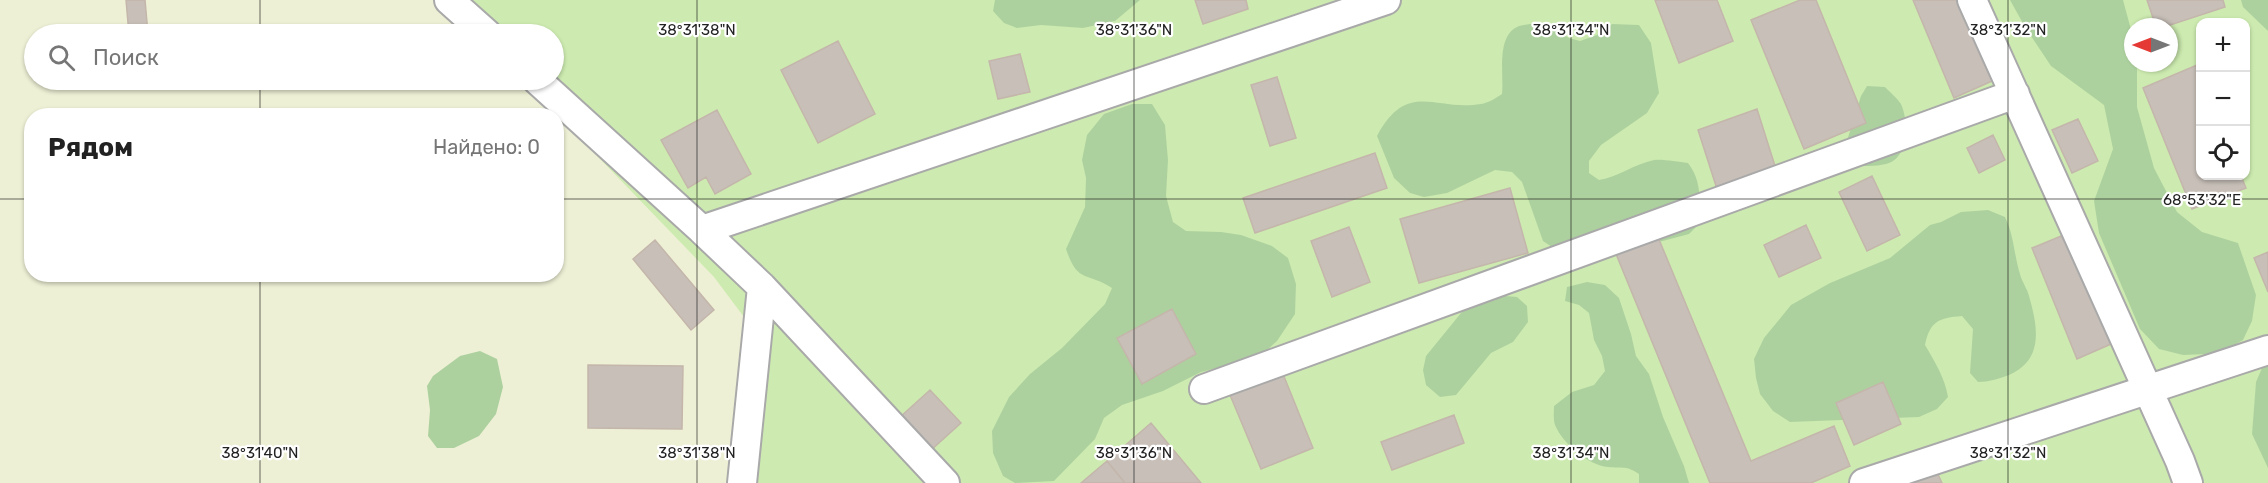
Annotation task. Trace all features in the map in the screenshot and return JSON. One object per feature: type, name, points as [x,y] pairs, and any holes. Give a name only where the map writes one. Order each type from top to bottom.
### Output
[{"type":"lane","points":[[449,0],[476,24]]},
{"type":"lane","points":[[702,230],[1386,0]]},
{"type":"lane","points":[[1972,0],[2181,461],[2188,483]]},
{"type":"lane","points":[[548,90],[762,287],[945,483]]},
{"type":"lane","points":[[1204,388],[2014,94]]},
{"type":"lane","points":[[742,483],[762,287]]},
{"type":"lane","points":[[1864,483],[2268,350]]},
{"type":"green space","points":[[0,0],[446,0],[470,24],[24,24],[24,90],[534,90],[551,108],[24,108],[24,282],[564,282],[564,121],[678,237],[905,483],[0,483]]},
{"type":"green space","points":[[446,0],[2268,0],[2268,483],[753,483],[765,345],[714,277],[564,121],[564,108],[551,108],[534,90],[564,90],[564,24],[470,24]]},
{"type":"green space","points":[[995,0],[1140,0],[1115,21],[1083,28],[1041,25],[1017,28],[1004,23],[993,11]]},
{"type":"green space","points":[[2010,0],[2123,0],[2128,18],[2124,18],[2124,72],[2137,72],[2137,107],[2154,168],[2177,212],[2202,232],[2238,243],[2256,295],[2252,321],[2243,340],[2225,350],[2183,355],[2159,349],[2140,329],[2099,233],[2094,201],[2113,149],[2104,105],[2051,66]]},
{"type":"green space","points":[[2241,0],[2268,0],[2268,31],[2243,7]]},
{"type":"green space","points":[[1541,22],[1569,38],[1580,41],[1597,35],[1612,24],[1639,25],[1651,43],[1659,93],[1647,113],[1601,145],[1589,161],[1589,173],[1599,180],[1654,160],[1688,163],[1696,178],[1699,199],[1699,224],[1689,234],[1591,260],[1555,249],[1543,241],[1522,182],[1512,172],[1495,170],[1447,193],[1424,197],[1410,193],[1394,178],[1377,136],[1388,119],[1400,108],[1411,103],[1481,104],[1500,96],[1502,94],[1502,57],[1506,39],[1517,27]]},
{"type":"green space","points":[[1867,86],[1885,87],[1901,104],[1905,118],[1906,134],[1902,150],[1893,161],[1882,165],[1861,166],[1845,147],[1861,96]]},
{"type":"green space","points":[[1132,104],[1152,104],[1165,125],[1168,160],[1166,196],[1173,222],[1186,231],[1241,235],[1272,246],[1288,258],[1296,284],[1295,314],[1277,341],[1260,356],[1238,365],[1201,372],[1163,391],[1122,405],[1104,418],[1095,439],[1054,481],[1015,483],[1003,476],[993,453],[992,431],[1009,397],[1030,374],[1062,348],[1105,304],[1112,288],[1079,272],[1070,260],[1066,249],[1085,207],[1086,178],[1082,160],[1087,135],[1104,114]]},
{"type":"green space","points":[[1988,210],[2005,217],[2035,319],[2036,342],[2033,352],[2020,369],[2001,378],[1978,382],[1970,373],[1973,329],[1962,316],[1947,318],[1933,326],[1925,345],[1947,390],[1948,397],[1937,409],[1919,417],[1790,422],[1773,411],[1760,394],[1754,359],[1764,338],[1791,305],[1830,283],[1890,258],[1930,225],[1961,212]]},
{"type":"green space","points":[[1587,282],[1605,285],[1619,298],[1636,356],[1649,374],[1689,483],[1639,483],[1639,474],[1631,469],[1608,467],[1585,458],[1570,446],[1555,425],[1554,406],[1572,392],[1594,385],[1605,371],[1602,356],[1594,340],[1589,313],[1579,305],[1565,301],[1567,287]]},
{"type":"green space","points":[[1495,295],[1517,297],[1527,306],[1528,322],[1513,342],[1491,353],[1456,395],[1440,397],[1426,385],[1423,370],[1426,356],[1461,313],[1475,303]]},
{"type":"green space","points":[[480,351],[497,359],[503,387],[496,414],[479,436],[454,448],[437,448],[428,436],[430,410],[427,386],[433,376],[460,356]]},
{"type":"green space","points":[[2268,354],[2268,468],[2252,434],[2256,382]]},
{"type":"building","points":[[126,0],[145,0],[147,24],[128,24]]},
{"type":"building","points":[[1195,0],[1246,0],[1248,9],[1203,24]]},
{"type":"building","points":[[1655,0],[1717,0],[1733,41],[1679,63]]},
{"type":"building","points":[[1800,0],[1816,0],[1866,123],[1804,149],[1751,20]]},
{"type":"building","points":[[1913,0],[1957,0],[1992,81],[1954,98]]},
{"type":"building","points":[[2147,0],[2223,0],[2225,7],[2178,22],[2178,18],[2153,18]]},
{"type":"building","points":[[838,41],[875,114],[818,143],[781,70]]},
{"type":"building","points":[[1020,54],[1030,92],[998,99],[989,61]]},
{"type":"building","points":[[2196,65],[2196,180],[2243,180],[2246,188],[2192,209],[2143,88]]},
{"type":"building","points":[[1277,77],[1296,138],[1270,146],[1251,85]]},
{"type":"building","points":[[1757,109],[1776,169],[1717,189],[1698,130]]},
{"type":"building","points":[[717,110],[751,174],[715,194],[706,177],[688,188],[661,140]]},
{"type":"building","points":[[2078,119],[2098,161],[2072,173],[2052,130]]},
{"type":"building","points":[[1993,135],[2005,160],[1979,173],[1967,148]]},
{"type":"building","points":[[1375,153],[1387,188],[1255,233],[1243,198]]},
{"type":"building","points":[[1872,176],[1900,235],[1867,251],[1839,192]]},
{"type":"building","points":[[1510,188],[1528,253],[1419,283],[1400,219]]},
{"type":"building","points":[[1806,225],[1821,258],[1779,277],[1764,245]]},
{"type":"building","points":[[1349,227],[1370,282],[1332,297],[1311,241]]},
{"type":"building","points":[[2066,234],[2111,344],[2077,359],[2032,248]]},
{"type":"building","points":[[1658,237],[1751,461],[1834,426],[1850,466],[1811,483],[1710,483],[1616,254]]},
{"type":"building","points":[[655,240],[714,310],[691,330],[633,259]]},
{"type":"building","points":[[2268,252],[2268,292],[2254,258]]},
{"type":"building","points":[[1172,309],[1196,354],[1142,384],[1117,338]]},
{"type":"building","points":[[588,365],[683,366],[682,429],[588,428]]},
{"type":"building","points":[[1283,374],[1313,448],[1261,469],[1230,395]]},
{"type":"building","points":[[1883,382],[1901,424],[1854,445],[1836,403]]},
{"type":"building","points":[[930,390],[961,423],[919,461],[889,427]]},
{"type":"building","points":[[1454,415],[1464,443],[1392,470],[1381,442]]},
{"type":"building","points":[[1151,423],[1201,483],[1125,483],[1107,461]]},
{"type":"building","points":[[1107,461],[1125,483],[1081,483]]},
{"type":"building","points":[[1935,468],[1942,483],[1903,483]]}]
